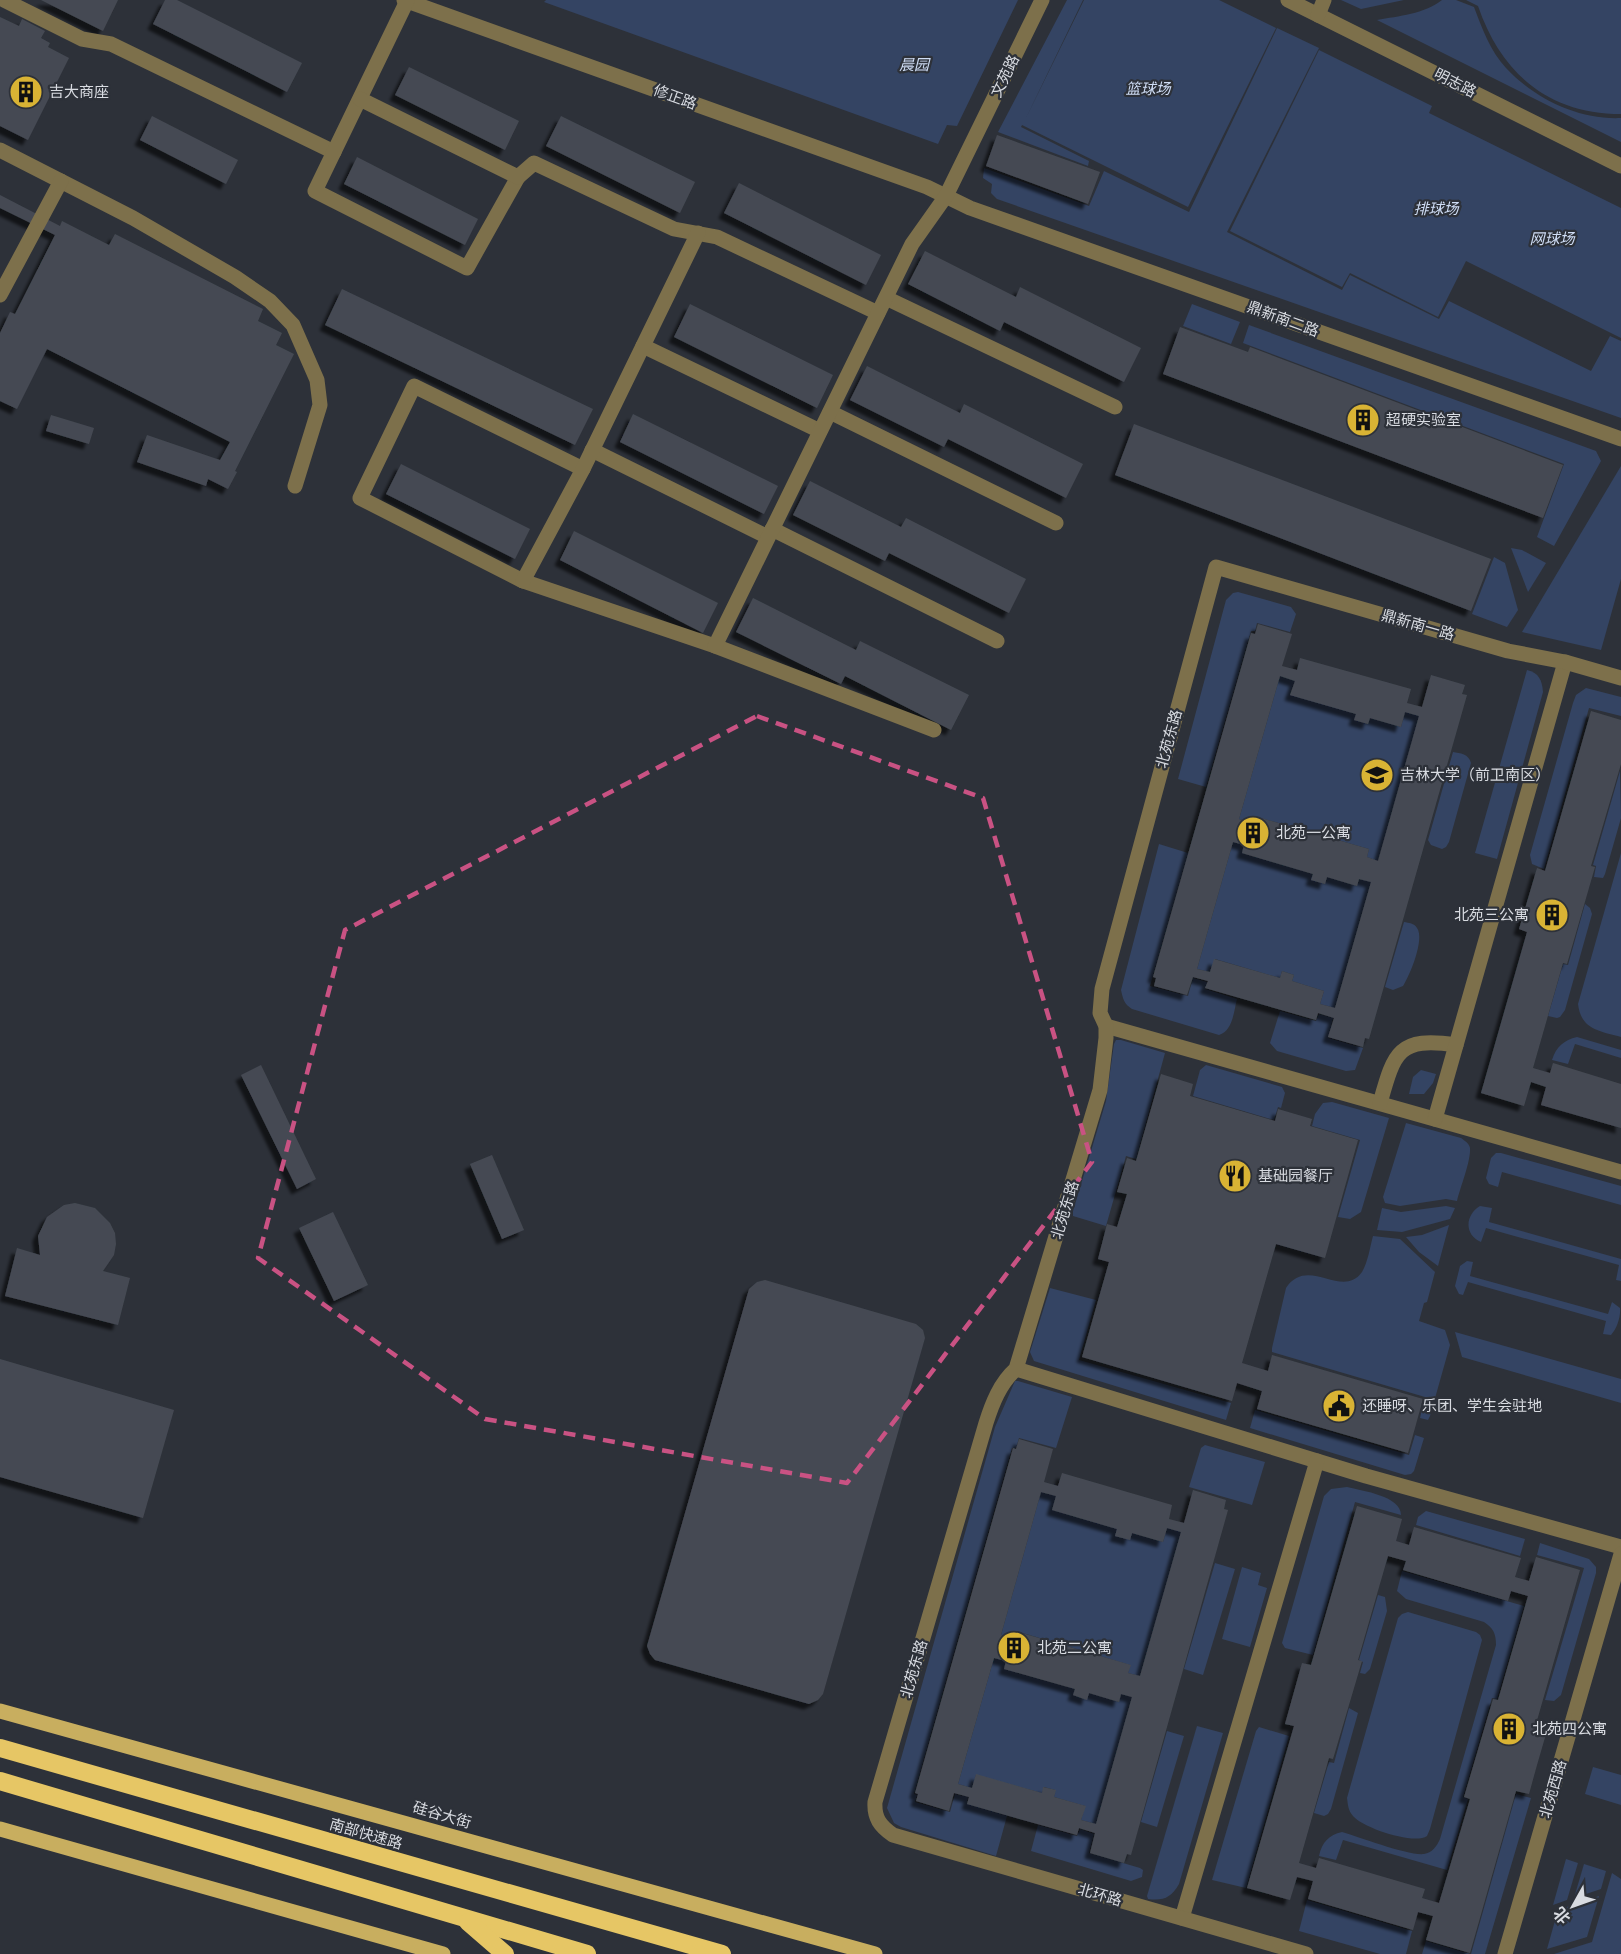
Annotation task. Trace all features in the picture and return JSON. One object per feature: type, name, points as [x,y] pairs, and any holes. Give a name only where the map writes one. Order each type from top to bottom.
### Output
[{"type":"highway","name":"南部快速路","points":[[0,1748],[722,1954]]},
{"type":"highway","points":[[0,1781],[587,1954]]},
{"type":"highway","points":[[462,1917],[505,1954]]},
{"type":"main road","name":"硅谷大街","points":[[0,1711],[850,1950],[875,1954]]},
{"type":"main road","points":[[0,1829],[443,1954]]},
{"type":"street","points":[[4,0],[82,39],[111,44],[334,152]]},
{"type":"street","name":"文苑路","points":[[715,646],[912,244],[946,196],[1042,0]]},
{"type":"street","name":"明志路","points":[[1288,0],[1621,166]]},
{"type":"street","points":[[1318,15],[1324,0]]},
{"type":"street","points":[[405,1],[315,191],[467,268],[518,177],[534,163],[674,229],[717,237],[878,313]]},
{"type":"street","name":"修正路","points":[[405,1],[894,175],[946,196]]},
{"type":"street","points":[[360,99],[518,177]]},
{"type":"street","points":[[0,150],[133,218],[235,277],[270,301],[293,325],[317,380],[320,405],[295,486]]},
{"type":"street","points":[[0,295],[61,181]]},
{"type":"street","name":"鼎新南二路","points":[[946,196],[970,208],[1621,439]]},
{"type":"street","points":[[523,581],[583,469],[698,233]]},
{"type":"street","points":[[886,298],[1115,407]]},
{"type":"street","points":[[643,346],[820,431]]},
{"type":"street","points":[[583,469],[414,386],[360,498],[523,581],[715,646],[934,730]]},
{"type":"street","points":[[830,412],[1056,523]]},
{"type":"street","points":[[592,450],[997,641]]},
{"type":"street","name":"鼎新南一路","points":[[1216,567],[1508,651],[1565,662],[1621,678]]},
{"type":"street","name":"北苑东路","points":[[893,1835],[882,1828],[877,1820],[875,1802],[986,1423],[1000,1389],[1008,1376],[1016,1369],[1100,1090],[1106,1026],[1100,1013],[1104,981],[1216,567]]},
{"type":"street","points":[[1435,1119],[1565,662]]},
{"type":"street","points":[[1106,1026],[1621,1172]]},
{"type":"street","points":[[1380,1103],[1394,1058],[1401,1051],[1409,1045],[1421,1042],[1456,1045]]},
{"type":"street","points":[[1016,1369],[1317,1461],[1621,1547]]},
{"type":"street","points":[[1182,1918],[1317,1461]]},
{"type":"street","name":"北苑西路","points":[[1505,1954],[1621,1554]]},
{"type":"street","name":"北环路","points":[[893,1835],[1306,1954]]},
{"type":"highlighted area","points":[[757,716],[983,798],[1092,1162],[847,1483],[485,1419],[258,1258],[345,930]]},
{"type":"green space","name":"晨园","points":[[546,0],[1018,0],[957,126],[947,125],[938,144],[544,2]]},
{"type":"green space","name":"篮球场","points":[[1067,0],[1083,0],[1025,120],[1084,0],[1219,0],[1276,28],[1188,207],[1022,125],[1021,127],[1089,161],[1088,166],[998,132]]},
{"type":"green space","points":[[1341,0],[1404,0],[1361,9]]},
{"type":"green space","points":[[1442,0],[1456,0],[1474,7],[1495,54],[1506,68],[1530,89],[1574,111],[1605,118],[1621,118],[1621,142],[1377,20],[1419,11]]},
{"type":"green space","points":[[1466,0],[1621,0],[1621,114],[1571,107],[1531,85],[1514,70],[1500,51],[1478,6]]},
{"type":"green space","points":[[1277,28],[1319,48],[1227,232],[1342,290],[1350,275],[1439,319],[1449,301],[1591,371],[1610,336],[1621,341],[1621,418],[997,199],[991,193],[992,184],[983,178],[984,168],[1089,206],[1104,171],[1189,212]]},
{"type":"green space","points":[[1319,50],[1432,106],[1429,113],[1621,208],[1621,338],[1466,261],[1438,317],[1350,273],[1342,287],[1230,231]]},
{"type":"green space","points":[[1192,304],[1240,322],[1231,344],[1183,326]]},
{"type":"green space","points":[[1249,325],[1596,451],[1601,461],[1554,546],[1537,537],[1564,464],[1243,343]]},
{"type":"green space","points":[[1621,466],[1621,579],[1601,650],[1522,632]]},
{"type":"green space","points":[[1511,548],[1522,550],[1546,563],[1528,592]]},
{"type":"green space","points":[[1494,557],[1505,563],[1518,610],[1507,627],[1472,614]]},
{"type":"green space","points":[[1238,592],[1291,607],[1296,614],[1290,632],[1257,623],[1255,631],[1251,631],[1206,787],[1178,779],[1226,600],[1233,593]]},
{"type":"green space","points":[[1527,670],[1539,678],[1543,692],[1497,859],[1475,853]]},
{"type":"green space","points":[[1280,676],[1295,681],[1290,694],[1356,714],[1354,720],[1368,724],[1370,718],[1401,727],[1405,712],[1419,716],[1378,861],[1367,857],[1369,849],[1254,816],[1251,823],[1239,819]]},
{"type":"green space","points":[[1586,688],[1621,697],[1621,716],[1589,708],[1544,869],[1532,864],[1530,855],[1573,703],[1576,695]]},
{"type":"green space","points":[[1453,752],[1466,756],[1471,763],[1449,842],[1442,849],[1431,845],[1428,840]]},
{"type":"green space","points":[[1620,771],[1621,818],[1605,874],[1603,878],[1594,877],[1596,866],[1593,865]]},
{"type":"green space","points":[[1233,842],[1244,845],[1242,853],[1313,874],[1312,880],[1325,884],[1327,877],[1357,886],[1359,879],[1371,882],[1335,1008],[1320,1004],[1324,991],[1292,981],[1294,975],[1282,971],[1280,978],[1215,959],[1210,972],[1197,969]]},
{"type":"green space","points":[[1159,844],[1188,853],[1150,986],[1188,996],[1193,978],[1207,982],[1205,989],[1237,999],[1230,1025],[1224,1033],[1219,1035],[1132,1009],[1122,996],[1121,990]]},
{"type":"green space","points":[[1621,853],[1621,1037],[1599,1031],[1587,1024],[1580,1013],[1578,1004]]},
{"type":"green space","points":[[1585,904],[1590,908],[1592,914],[1565,1010],[1560,1017],[1548,1016],[1563,964],[1568,965]]},
{"type":"green space","points":[[1404,922],[1413,924],[1417,928],[1418,948],[1413,966],[1403,986],[1393,990],[1385,987]]},
{"type":"green space","points":[[1280,1011],[1316,1021],[1319,1014],[1333,1018],[1328,1038],[1363,1048],[1355,1070],[1346,1071],[1277,1051],[1270,1043]]},
{"type":"green space","points":[[1577,1037],[1621,1050],[1621,1058],[1575,1044],[1568,1064],[1552,1060],[1561,1045]]},
{"type":"green space","points":[[1116,1040],[1165,1053],[1136,1159],[1126,1156],[1106,1226],[1073,1216],[1073,1211],[1106,1101]]},
{"type":"green space","points":[[1206,1065],[1282,1087],[1285,1093],[1281,1108],[1278,1107],[1274,1120],[1193,1096],[1200,1070]]},
{"type":"green space","points":[[1421,1070],[1436,1074],[1433,1083],[1424,1094],[1409,1094],[1413,1077]]},
{"type":"green space","points":[[1332,1102],[1389,1118],[1361,1212],[1350,1219],[1338,1217],[1360,1140],[1312,1126],[1315,1114],[1323,1103]]},
{"type":"green space","points":[[1406,1123],[1461,1138],[1469,1145],[1469,1160],[1457,1201],[1446,1199],[1400,1206],[1385,1203],[1383,1197]]},
{"type":"green space","points":[[1496,1153],[1621,1186],[1621,1205],[1502,1172],[1498,1187],[1489,1184],[1486,1178],[1491,1158]]},
{"type":"green space","points":[[1446,1206],[1455,1208],[1450,1219],[1402,1232],[1377,1230],[1382,1208],[1401,1212]]},
{"type":"green space","points":[[1480,1206],[1492,1208],[1489,1222],[1621,1259],[1621,1281],[1616,1280],[1619,1265],[1486,1228],[1481,1242],[1475,1239],[1469,1230],[1469,1220],[1471,1214]]},
{"type":"green space","points":[[1449,1225],[1438,1266],[1419,1252],[1406,1237],[1422,1235]]},
{"type":"green space","points":[[1373,1236],[1400,1239],[1435,1272],[1419,1321],[1445,1330],[1450,1345],[1428,1420],[1420,1418],[1425,1397],[1272,1352],[1286,1288],[1295,1279],[1304,1276],[1345,1282],[1354,1279],[1364,1268]]},
{"type":"green space","points":[[1467,1261],[1473,1262],[1470,1276],[1608,1314],[1612,1302],[1620,1308],[1617,1326],[1611,1335],[1603,1334],[1606,1321],[1468,1282],[1463,1295],[1459,1294],[1455,1286],[1460,1266]]},
{"type":"green space","points":[[1050,1288],[1096,1300],[1079,1360],[1231,1403],[1226,1420],[1034,1361],[1030,1352]]},
{"type":"green space","points":[[1455,1332],[1621,1379],[1621,1403],[1462,1357]]},
{"type":"green space","points":[[1015,1381],[1072,1397],[1056,1448],[1019,1438],[1016,1448],[1012,1448],[914,1794],[917,1795],[915,1802],[950,1812],[955,1794],[968,1797],[967,1804],[1007,1816],[996,1856],[901,1827],[894,1823],[887,1808],[995,1427]]},
{"type":"green space","points":[[1255,1410],[1409,1455],[1415,1435],[1424,1438],[1414,1471],[1405,1475],[1250,1428]]},
{"type":"green space","points":[[1205,1445],[1265,1462],[1252,1505],[1189,1487],[1201,1448]]},
{"type":"green space","points":[[1347,1487],[1388,1499],[1395,1503],[1401,1515],[1355,1502],[1313,1655],[1285,1648],[1282,1643],[1324,1496],[1331,1489]]},
{"type":"green space","points":[[1041,1492],[1056,1496],[1052,1510],[1163,1542],[1167,1528],[1181,1532],[1140,1676],[1128,1673],[1130,1665],[1016,1631],[1013,1639],[1001,1635]]},
{"type":"green space","points":[[1426,1511],[1525,1539],[1520,1556],[1416,1525],[1418,1517]]},
{"type":"green space","points":[[1540,1543],[1589,1559],[1596,1567],[1561,1695],[1554,1701],[1545,1700],[1584,1568],[1537,1555]]},
{"type":"green space","points":[[1215,1563],[1235,1569],[1203,1675],[1184,1669]]},
{"type":"green space","points":[[1242,1567],[1261,1573],[1258,1585],[1267,1588],[1250,1647],[1222,1639]]},
{"type":"green space","points":[[1402,1571],[1524,1606],[1497,1699],[1492,1698],[1463,1797],[1468,1799],[1447,1870],[1343,1840],[1336,1860],[1319,1856],[1327,1840],[1342,1832],[1417,1854],[1429,1852],[1436,1847],[1440,1839],[1496,1645],[1495,1634],[1484,1622],[1406,1599],[1397,1591]]},
{"type":"green space","points":[[1378,1595],[1385,1597],[1387,1611],[1370,1669],[1365,1674],[1360,1673],[1363,1662],[1359,1660]]},
{"type":"green space","points":[[1408,1612],[1476,1632],[1482,1640],[1430,1829],[1427,1836],[1420,1838],[1389,1834],[1359,1821],[1351,1814],[1347,1798],[1398,1618]]},
{"type":"green space","points":[[994,1658],[1006,1661],[1004,1669],[1075,1689],[1073,1695],[1086,1699],[1089,1693],[1119,1702],[1121,1694],[1132,1697],[1096,1824],[1081,1820],[1085,1806],[1054,1797],[1055,1790],[1044,1787],[1042,1793],[976,1775],[972,1788],[958,1784]]},
{"type":"green space","points":[[1349,1708],[1358,1713],[1331,1809],[1324,1816],[1314,1813],[1329,1762],[1334,1763]]},
{"type":"green space","points":[[1197,1726],[1223,1733],[1179,1884],[1166,1898],[1148,1899],[1147,1896]]},
{"type":"green space","points":[[1259,1727],[1289,1736],[1246,1888],[1212,1880]]},
{"type":"green space","points":[[1167,1731],[1184,1736],[1157,1827],[1141,1822]]},
{"type":"green space","points":[[1593,1767],[1621,1775],[1621,1805],[1585,1794]]},
{"type":"green space","points":[[1516,1794],[1531,1798],[1485,1954],[1471,1954]]},
{"type":"green space","points":[[1038,1825],[1077,1836],[1080,1829],[1094,1834],[1089,1853],[1140,1868],[1143,1870],[1142,1877],[1131,1881],[1031,1851]]},
{"type":"green space","points":[[1566,1859],[1578,1863],[1567,1900],[1553,1905]]},
{"type":"green space","points":[[1584,1864],[1606,1871],[1601,1889],[1574,1898]]},
{"type":"green space","points":[[1612,1873],[1621,1879],[1621,1954],[1554,1954],[1592,1942]]},
{"type":"green space","points":[[1599,1896],[1587,1937],[1547,1949],[1558,1910]]},
{"type":"green space","points":[[1307,1900],[1412,1931],[1406,1954],[1380,1954],[1299,1931]]},
{"type":"green space","points":[[1426,1941],[1470,1954],[1422,1954]]},
{"type":"building","points":[[41,0],[118,0],[103,31]]},
{"type":"building","points":[[165,0],[177,0],[302,63],[287,92],[153,24]]},
{"type":"building","name":"吉大商座","points":[[0,17],[19,26],[22,19],[45,31],[41,38],[50,43],[48,47],[69,58],[28,140],[0,126]]},
{"type":"building","points":[[409,67],[519,121],[505,150],[395,95]]},
{"type":"building","points":[[152,116],[238,160],[226,184],[140,140]]},
{"type":"building","points":[[561,116],[695,182],[680,213],[546,146]]},
{"type":"building","points":[[997,135],[1100,172],[1088,204],[986,166]]},
{"type":"building","points":[[357,157],[478,219],[465,245],[344,184]]},
{"type":"building","points":[[739,183],[881,255],[866,285],[724,213]]},
{"type":"building","points":[[0,195],[60,226],[62,221],[109,245],[115,234],[263,309],[258,321],[282,333],[276,345],[294,354],[228,489],[208,479],[206,486],[137,462],[147,435],[220,460],[230,442],[47,349],[17,409],[0,401],[0,333],[10,312],[15,314],[55,235],[0,208]]},
{"type":"building","points":[[925,251],[1016,297],[1020,287],[1141,348],[1124,382],[1004,322],[1000,331],[908,284]]},
{"type":"building","points":[[342,289],[593,409],[575,445],[325,325]]},
{"type":"building","points":[[690,304],[833,375],[817,408],[674,337]]},
{"type":"building","name":"超硬实验室","points":[[1180,327],[1248,352],[1250,347],[1563,465],[1543,518],[1163,374]]},
{"type":"building","points":[[867,366],[960,413],[964,404],[1083,464],[1066,498],[948,439],[944,447],[850,400]]},
{"type":"building","points":[[633,414],[778,486],[764,514],[620,442]]},
{"type":"building","points":[[51,415],[94,428],[89,444],[46,431]]},
{"type":"building","points":[[1134,424],[1491,559],[1471,611],[1115,475]]},
{"type":"building","points":[[401,464],[530,529],[515,559],[386,494]]},
{"type":"building","points":[[810,481],[901,527],[906,518],[1026,579],[1009,613],[889,553],[885,561],[793,515]]},
{"type":"building","points":[[574,531],[718,603],[703,633],[560,560]]},
{"type":"building","points":[[753,598],[856,650],[860,641],[969,695],[951,730],[845,676],[841,684],[736,632]]},
{"type":"building","name":"北苑一公寓","points":[[1258,624],[1292,634],[1282,666],[1297,670],[1300,658],[1411,689],[1407,703],[1422,707],[1431,675],[1465,685],[1462,694],[1467,695],[1369,1039],[1365,1038],[1363,1047],[1328,1037],[1334,1018],[1318,1013],[1316,1020],[1205,988],[1208,981],[1193,977],[1187,995],[1154,986],[1156,978],[1153,977],[1251,633],[1255,634]],"holes":[[[1280,676],[1295,681],[1290,695],[1356,714],[1354,720],[1368,724],[1370,718],[1401,727],[1405,712],[1419,716],[1378,861],[1367,857],[1369,849],[1254,816],[1251,823],[1239,819]],[[1233,842],[1244,845],[1242,853],[1313,874],[1311,880],[1325,884],[1327,877],[1357,886],[1359,879],[1371,882],[1335,1008],[1320,1004],[1324,991],[1292,981],[1294,975],[1282,971],[1280,978],[1214,959],[1210,972],[1197,969]]]},
{"type":"building","name":"北苑三公寓","points":[[1591,711],[1621,720],[1621,764],[1591,866],[1595,867],[1567,964],[1563,963],[1533,1068],[1550,1073],[1553,1063],[1621,1084],[1621,1128],[1541,1105],[1546,1087],[1531,1082],[1524,1106],[1481,1093],[1527,932],[1519,929],[1537,868],[1545,871]]},
{"type":"building","points":[[261,1065],[316,1179],[297,1189],[241,1075]]},
{"type":"building","points":[[1161,1074],[1193,1084],[1190,1096],[1275,1121],[1278,1109],[1312,1119],[1310,1126],[1358,1140],[1325,1258],[1276,1244],[1242,1363],[1268,1371],[1272,1355],[1423,1399],[1408,1453],[1257,1409],[1262,1391],[1237,1383],[1232,1401],[1082,1357],[1109,1262],[1098,1259],[1107,1224],[1117,1227],[1127,1194],[1117,1192],[1127,1158],[1136,1161]]},
{"type":"building","points":[[492,1155],[524,1230],[502,1239],[470,1164]]},
{"type":"building","points":[[75,1203],[95,1208],[110,1223],[115,1233],[114,1255],[103,1271],[130,1278],[118,1325],[5,1296],[17,1248],[40,1255],[38,1236],[47,1217],[64,1205]]},
{"type":"building","points":[[333,1212],[368,1285],[334,1301],[299,1228]]},
{"type":"building","points":[[765,1280],[916,1324],[923,1330],[925,1338],[823,1694],[818,1700],[809,1704],[655,1660],[647,1646],[749,1289],[757,1282]]},
{"type":"building","points":[[0,1359],[174,1410],[143,1518],[0,1477]]},
{"type":"building","name":"北苑二公寓","points":[[1019,1439],[1053,1449],[1044,1482],[1058,1486],[1062,1473],[1172,1505],[1169,1519],[1184,1523],[1193,1490],[1226,1500],[1224,1509],[1228,1510],[1131,1855],[1127,1854],[1124,1863],[1090,1853],[1095,1833],[1079,1828],[1077,1835],[1023,1820],[967,1804],[969,1797],[954,1793],[949,1811],[916,1801],[918,1794],[915,1793],[1013,1448],[1016,1449]],"holes":[[[1041,1492],[1056,1496],[1052,1510],[1117,1529],[1115,1536],[1130,1540],[1132,1533],[1163,1542],[1167,1528],[1181,1532],[1140,1676],[1128,1673],[1131,1665],[1015,1631],[1013,1639],[1001,1635]],[[994,1658],[1006,1661],[1004,1669],[1075,1689],[1073,1695],[1087,1700],[1089,1693],[1119,1702],[1121,1694],[1132,1697],[1096,1824],[1081,1820],[1086,1806],[1054,1797],[1056,1790],[1043,1787],[1042,1793],[976,1774],[972,1788],[958,1784]]]},
{"type":"building","name":"北苑四公寓","points":[[1357,1506],[1402,1519],[1396,1541],[1409,1545],[1414,1527],[1521,1558],[1515,1577],[1529,1581],[1536,1557],[1580,1570],[1534,1731],[1546,1734],[1529,1794],[1516,1791],[1470,1953],[1426,1940],[1433,1916],[1418,1912],[1413,1930],[1308,1899],[1313,1881],[1297,1877],[1290,1900],[1247,1888],[1294,1726],[1285,1724],[1302,1663],[1311,1665]],"holes":[[[1388,1556],[1406,1561],[1403,1570],[1508,1601],[1511,1591],[1528,1596],[1498,1700],[1493,1699],[1464,1797],[1470,1799],[1439,1903],[1422,1898],[1425,1889],[1319,1858],[1316,1868],[1299,1863],[1329,1758],[1333,1759],[1362,1661],[1358,1660]]]},
{"type":"place","name":"吉大商座","points":[[26,92]]},
{"type":"place","name":"超硬实验室","points":[[1363,420]]},
{"type":"place","name":"吉林大学（前卫南区）","points":[[1377,775]]},
{"type":"place","name":"北苑一公寓","points":[[1253,833]]},
{"type":"place","name":"北苑三公寓","points":[[1552,915]]},
{"type":"place","name":"基础园餐厅","points":[[1235,1176]]},
{"type":"place","name":"还睡呀、乐团、学生会驻地","points":[[1339,1406]]},
{"type":"place","name":"北苑二公寓","points":[[1014,1648]]},
{"type":"place","name":"北苑四公寓","points":[[1509,1729]]},
{"type":"park label","name":"排球场","points":[[1436,209]]},
{"type":"park label","name":"网球场","points":[[1552,239]]}]
